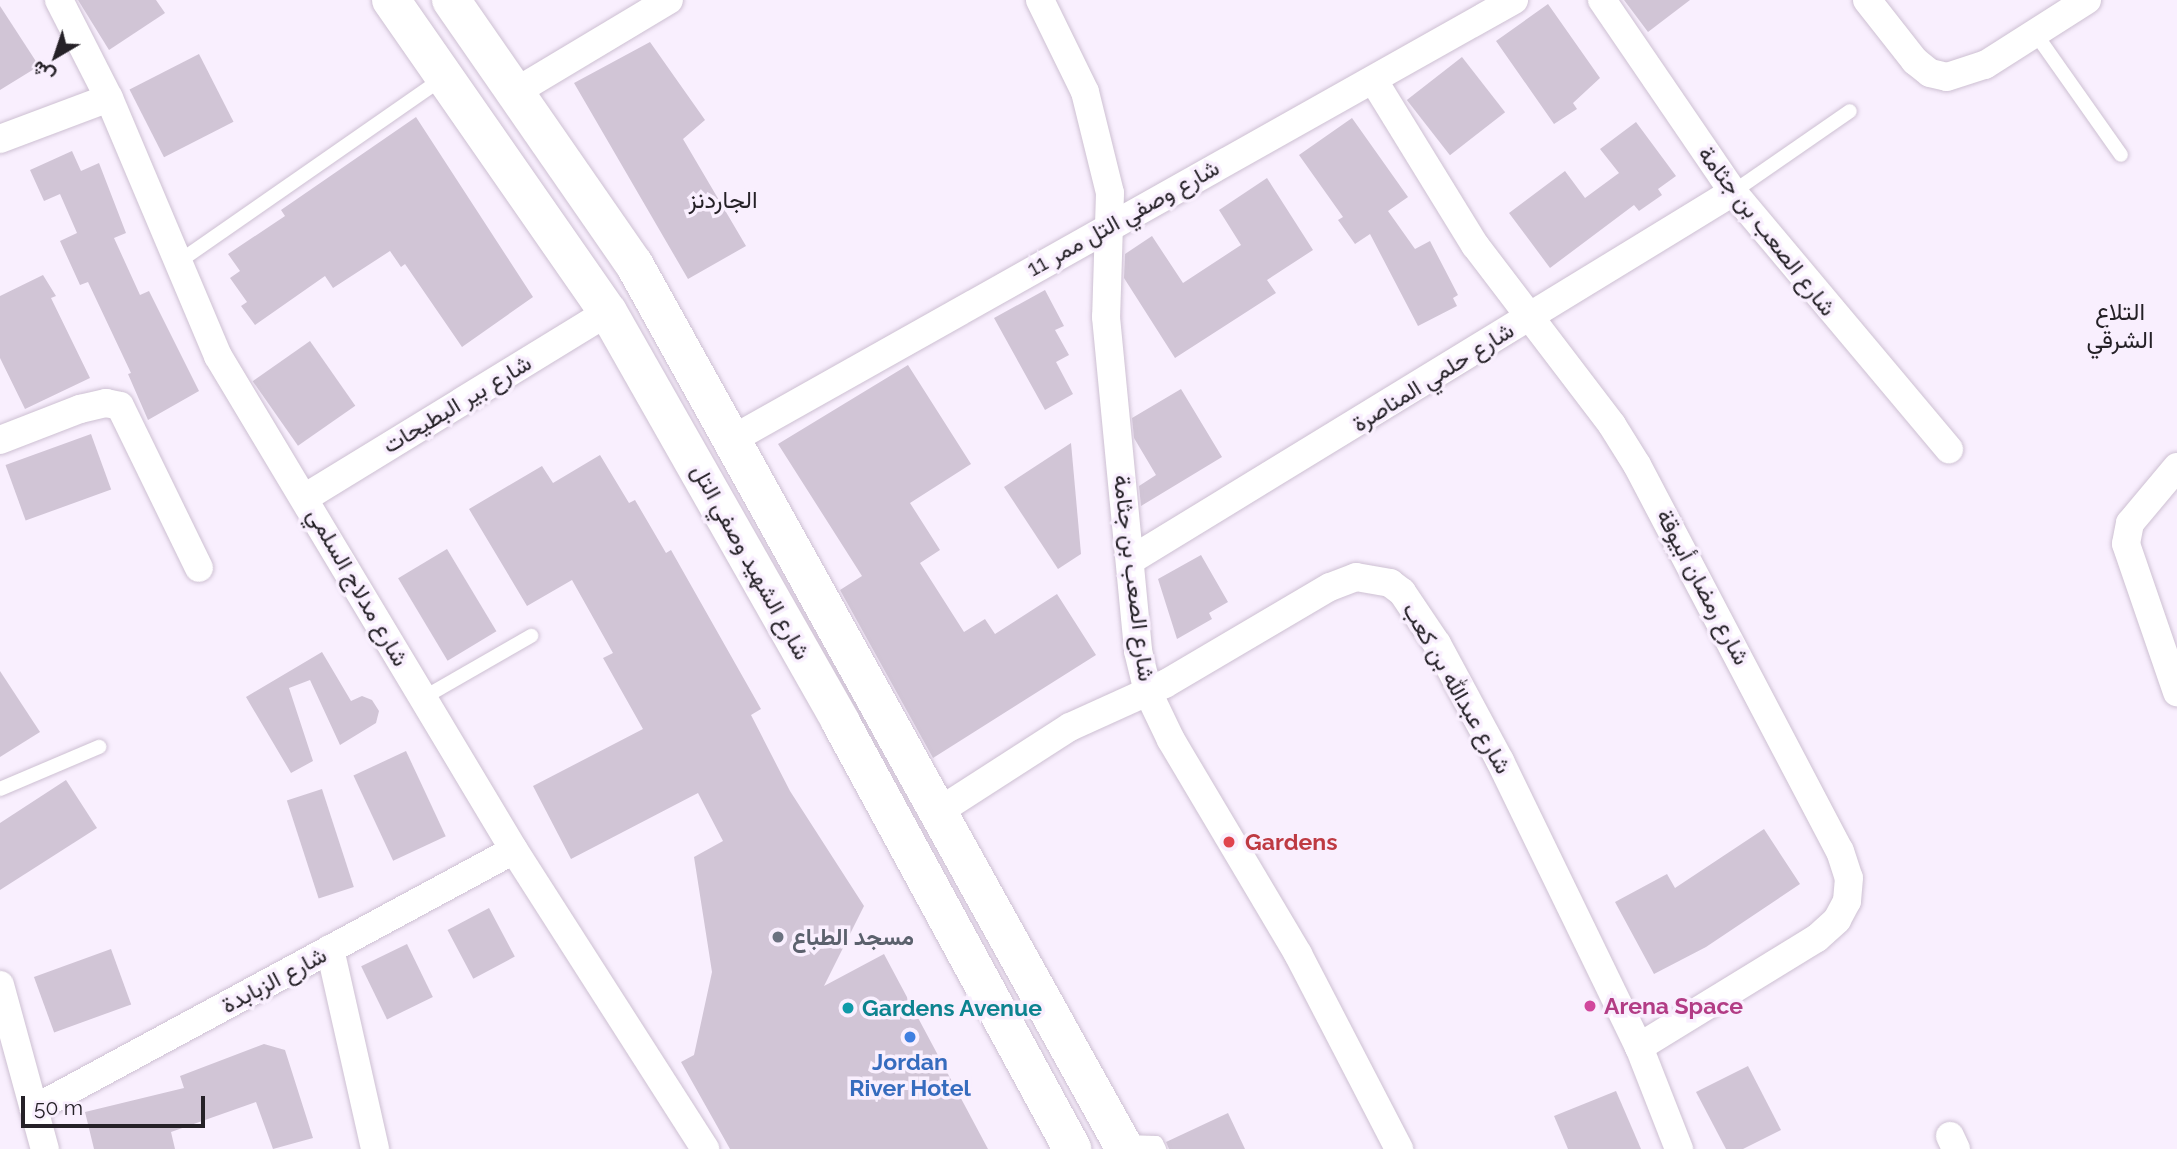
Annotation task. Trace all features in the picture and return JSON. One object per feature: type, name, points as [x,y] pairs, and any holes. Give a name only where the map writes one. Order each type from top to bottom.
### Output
[{"type":"main road","name":"شارع الشهيد وصفي التل","points":[[391,0],[608,312],[840,721],[1072,1149]]},
{"type":"main road","name":"شارع الشهيد وصفي التل","points":[[451,0],[517,91],[634,264],[941,810],[1124,1145]]},
{"type":"street","name":"شارع مدلاج السلمي","points":[[59,0],[109,98],[218,356],[306,497],[514,850],[705,1149]]},
{"type":"street","points":[[517,91],[669,0]]},
{"type":"street","name":"شارع الصعب بن جثامة","points":[[1040,0],[1085,92],[1106,174],[1111,226],[1106,317],[1138,651],[1148,692],[1171,740],[1298,954],[1398,1149]]},
{"type":"street","name":"شارع وصفي التل ممر 11","points":[[733,439],[1514,0]]},
{"type":"street","name":"شارع الصعب بن جثامة","points":[[1602,0],[1733,192],[1949,449]]},
{"type":"street","points":[[1867,0],[1915,61],[1930,73],[1947,77],[1985,65],[2087,0]]},
{"type":"street","name":"شارع رمضان أبيوقة","points":[[1374,81],[1475,245],[1612,425],[1644,477],[1840,851],[1849,878],[1847,901],[1837,920],[1817,938],[1639,1046]]},
{"type":"street","points":[[0,139],[109,98]]},
{"type":"street","name":"شارع حلمي المناصرة","points":[[1131,560],[1733,192]]},
{"type":"street","name":"شارع بير البطيحات","points":[[306,497],[608,312]]},
{"type":"street","points":[[0,440],[80,409],[106,403],[120,406],[199,568]]},
{"type":"street","points":[[2177,467],[2130,523],[2126,544],[2177,692]]},
{"type":"street","name":"شارع عبدالله بن كعب","points":[[941,810],[1100,710],[1148,692],[1330,587],[1356,577],[1390,583],[1402,592],[1437,644],[1639,1046],[1679,1149]]},
{"type":"street","name":"شارع الزبابدة","points":[[34,1109],[514,850]]},
{"type":"street","points":[[330,949],[375,1149]]},
{"type":"street","points":[[0,985],[45,1149]]},
{"type":"lane","points":[[2035,33],[2121,155]]},
{"type":"lane","points":[[177,263],[444,77]]},
{"type":"lane","points":[[1733,192],[1850,111]]},
{"type":"lane","points":[[423,698],[531,636]]},
{"type":"lane","points":[[0,789],[99,747]]},
{"type":"lane","points":[[1124,1145],[1156,1143],[1159,1149]]},
{"type":"building","points":[[78,0],[156,0],[165,13],[109,50]]},
{"type":"building","points":[[1624,0],[1690,0],[1648,32]]},
{"type":"building","points":[[1548,4],[1600,78],[1573,103],[1577,109],[1554,124],[1496,41]]},
{"type":"building","points":[[0,6],[39,66],[0,90]]},
{"type":"building","points":[[650,42],[705,120],[683,139],[746,246],[688,279],[574,83]]},
{"type":"building","points":[[199,54],[234,122],[164,157],[130,89]]},
{"type":"building","points":[[1462,57],[1505,112],[1450,155],[1407,100]]},
{"type":"building","points":[[416,117],[533,297],[462,347],[405,264],[401,267],[390,251],[333,288],[325,276],[255,325],[241,306],[247,302],[230,278],[240,271],[228,254],[285,216],[281,210]]},
{"type":"building","points":[[1352,118],[1408,197],[1388,211],[1415,249],[1430,241],[1458,295],[1453,298],[1457,306],[1418,326],[1370,234],[1355,244],[1338,220],[1343,217],[1299,155]]},
{"type":"building","points":[[1636,122],[1676,176],[1658,189],[1662,195],[1639,211],[1634,205],[1550,268],[1509,213],[1565,171],[1585,198],[1619,173],[1600,149]]},
{"type":"building","points":[[72,151],[81,171],[99,163],[126,233],[114,238],[140,295],[149,291],[199,391],[148,420],[128,374],[131,373],[88,282],[80,285],[60,241],[77,233],[60,194],[44,201],[30,170]]},
{"type":"building","points":[[1267,178],[1313,250],[1267,280],[1276,293],[1175,358],[1124,278],[1125,254],[1152,236],[1183,283],[1241,245],[1219,210]]},
{"type":"building","points":[[43,275],[56,296],[51,298],[90,378],[25,409],[0,358],[0,296]]},
{"type":"building","points":[[1045,290],[1064,326],[1055,330],[1069,355],[1056,362],[1073,394],[1045,410],[994,318]]},
{"type":"building","points":[[310,341],[355,406],[298,446],[253,381]]},
{"type":"building","points":[[908,365],[971,464],[910,503],[940,550],[920,563],[964,632],[985,619],[995,634],[1057,594],[1096,655],[933,758],[840,590],[862,576],[778,444]]},
{"type":"building","points":[[1181,389],[1222,457],[1141,506],[1139,486],[1156,475],[1134,438],[1132,418]]},
{"type":"building","points":[[91,434],[111,489],[26,521],[5,465]]},
{"type":"building","points":[[1071,443],[1081,554],[1058,569],[1004,487]]},
{"type":"building","points":[[600,455],[629,503],[635,500],[666,553],[671,550],[761,709],[751,715],[790,791],[864,906],[824,986],[884,954],[988,1149],[730,1149],[681,1062],[694,1055],[712,972],[694,857],[723,841],[698,793],[571,859],[533,786],[643,729],[603,658],[613,653],[572,580],[527,606],[469,509],[542,466],[553,483]]},
{"type":"building","points":[[447,549],[496,631],[448,661],[398,578]]},
{"type":"building","points":[[1201,555],[1228,602],[1209,613],[1212,619],[1177,639],[1158,579]]},
{"type":"building","points":[[322,652],[351,701],[362,696],[372,700],[379,711],[376,723],[340,745],[310,680],[289,688],[313,761],[291,773],[246,697]]},
{"type":"building","points":[[0,671],[40,732],[0,757]]},
{"type":"building","points":[[406,751],[446,836],[393,861],[353,776]]},
{"type":"building","points":[[66,780],[97,828],[0,890],[0,823]]},
{"type":"building","points":[[322,789],[354,887],[319,898],[287,800]]},
{"type":"building","points":[[1764,829],[1800,884],[1706,947],[1654,974],[1615,902],[1667,874],[1675,888]]},
{"type":"building","points":[[489,908],[515,957],[473,979],[448,930]]},
{"type":"building","points":[[407,944],[433,997],[387,1019],[361,966]]},
{"type":"building","points":[[111,949],[131,1004],[54,1032],[34,977]]},
{"type":"building","points":[[264,1044],[285,1050],[313,1138],[273,1149],[256,1102],[171,1132],[175,1149],[94,1149],[85,1112],[184,1088],[180,1076]]},
{"type":"building","points":[[1748,1066],[1781,1130],[1743,1149],[1726,1149],[1696,1092]]},
{"type":"building","points":[[1616,1091],[1641,1149],[1568,1149],[1554,1116]]},
{"type":"building","points":[[1228,1113],[1245,1149],[1169,1149],[1166,1142]]},
{"type":"place","name":"Gardens","points":[[1229,842]]},
{"type":"place","name":"مسجد الطباع","points":[[778,937]]},
{"type":"place","name":"Arena Space","points":[[1590,1006]]},
{"type":"place","name":"Gardens Avenue","points":[[848,1008]]},
{"type":"place","name":"Jordan River Hotel","points":[[910,1037]]},
{"type":"district","name":"الجاردنز","points":[[723,200]]},
{"type":"district","name":"التلاع الشرقي","points":[[2120,326]]}]
